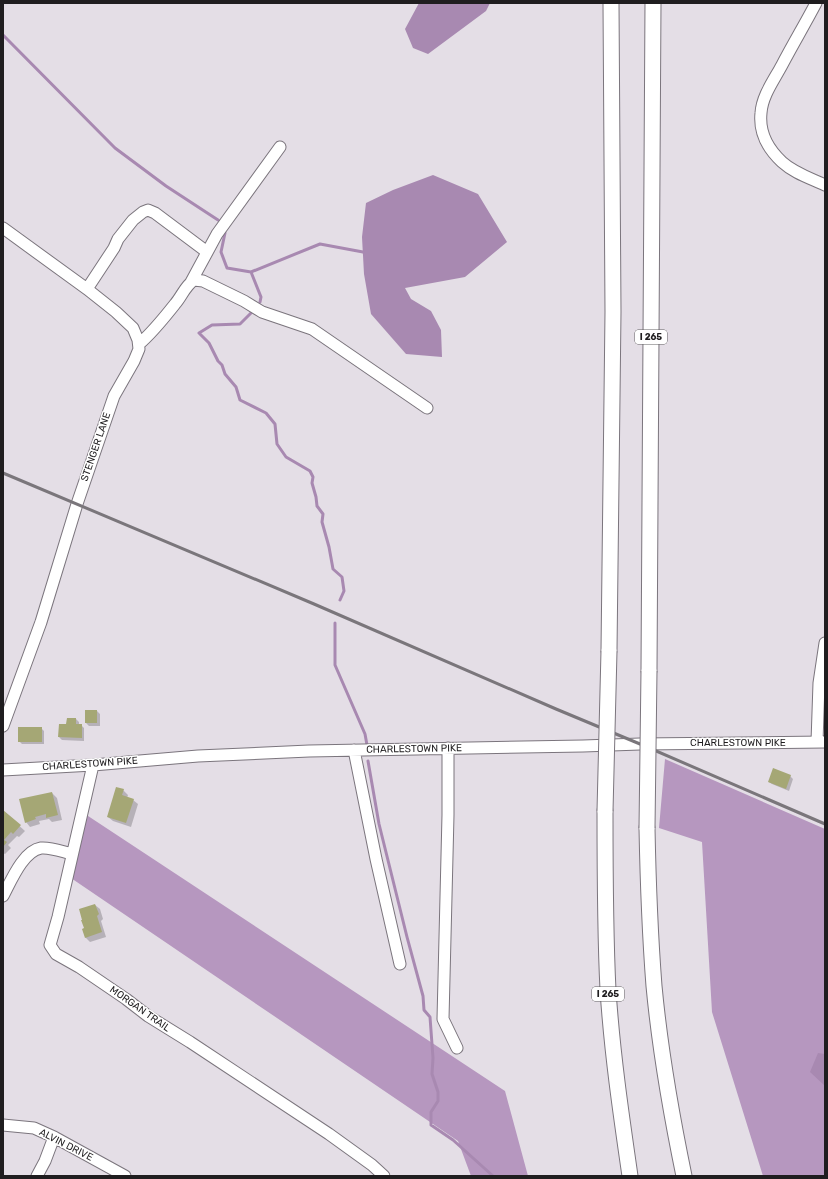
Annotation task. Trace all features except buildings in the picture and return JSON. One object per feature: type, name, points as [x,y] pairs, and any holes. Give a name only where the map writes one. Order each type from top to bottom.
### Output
[{"type":"highway","name":"I 265","points":[[611,3],[612,312],[605,811],[605,918],[608,991],[616,1076],[630,1176]]},
{"type":"highway","name":"I 265","points":[[653,3],[647,828],[648,896],[654,988],[660,1039],[684,1176]]},
{"type":"street","points":[[816,3],[768,92],[761,112],[761,118],[765,141],[771,151],[783,163],[795,171],[825,185]]},
{"type":"street","points":[[3,228],[116,312],[133,328],[139,344],[153,332],[191,282],[217,234],[280,147]]},
{"type":"street","points":[[86,289],[114,248],[118,239],[133,220],[148,210],[155,213],[208,252]]},
{"type":"street","points":[[191,282],[194,280],[202,281],[244,301],[262,312],[312,329],[427,408]]},
{"type":"street","name":"STENGER LANE","points":[[3,726],[41,622],[77,504],[114,396],[134,361],[139,349],[139,344]]},
{"type":"street","points":[[821,742],[819,683],[825,643]]},
{"type":"street","name":"CHARLESTOWN PIKE","points":[[3,770],[93,765],[198,756],[354,750],[626,744],[821,742]]},
{"type":"street","points":[[448,748],[448,815],[443,1019],[457,1048]]},
{"type":"street","points":[[354,750],[376,859],[400,964]]},
{"type":"street","name":"MORGAN TRAIL","points":[[93,765],[58,917],[50,945],[56,954],[79,967],[148,1016],[329,1134],[372,1165],[384,1176]]},
{"type":"street","points":[[3,896],[26,856],[40,848],[72,854]]},
{"type":"street","name":"ALVIN DRIVE","points":[[3,1125],[34,1128],[54,1137],[125,1176]]},
{"type":"street","points":[[37,1176],[45,1162],[54,1137]]},
{"type":"shaded area","points":[[419,3],[490,3],[486,11],[428,54],[413,48],[405,29]]},
{"type":"shaded area","points":[[433,175],[478,194],[507,242],[465,277],[405,288],[411,299],[431,311],[441,330],[442,357],[406,354],[371,314],[364,274],[362,237],[366,203],[393,190]]},
{"type":"shaded area","points":[[665,759],[825,829],[825,1176],[763,1176],[712,1012],[702,842],[659,828]]},
{"type":"shaded area","points":[[82,812],[505,1091],[528,1176],[471,1176],[458,1141],[68,876]]},
{"type":"shaded area","points":[[818,1053],[825,1054],[825,1086],[810,1072]]},
{"type":"waterway","points":[[3,35],[115,148],[166,186],[218,220]]},
{"type":"waterway","points":[[225,233],[221,252],[227,268],[251,272],[261,297],[260,302]]},
{"type":"waterway","points":[[251,272],[320,244],[363,252]]},
{"type":"waterway","points":[[251,313],[240,324],[212,325],[199,333],[209,343],[218,361],[222,365],[225,374],[236,387],[240,400],[266,413],[275,424],[277,444],[286,457],[310,471],[313,477],[312,483],[317,506],[323,514],[322,522],[333,569],[342,577],[344,591],[340,600]]},
{"type":"waterway","points":[[335,623],[335,665],[365,734],[367,745]]},
{"type":"waterway","points":[[368,761],[379,824],[423,996],[424,1010],[430,1017],[433,1058],[432,1074],[438,1092],[438,1101],[431,1112],[431,1125],[453,1140],[493,1176]]},
{"type":"railway","points":[[3,473],[314,604],[825,824]]}]
